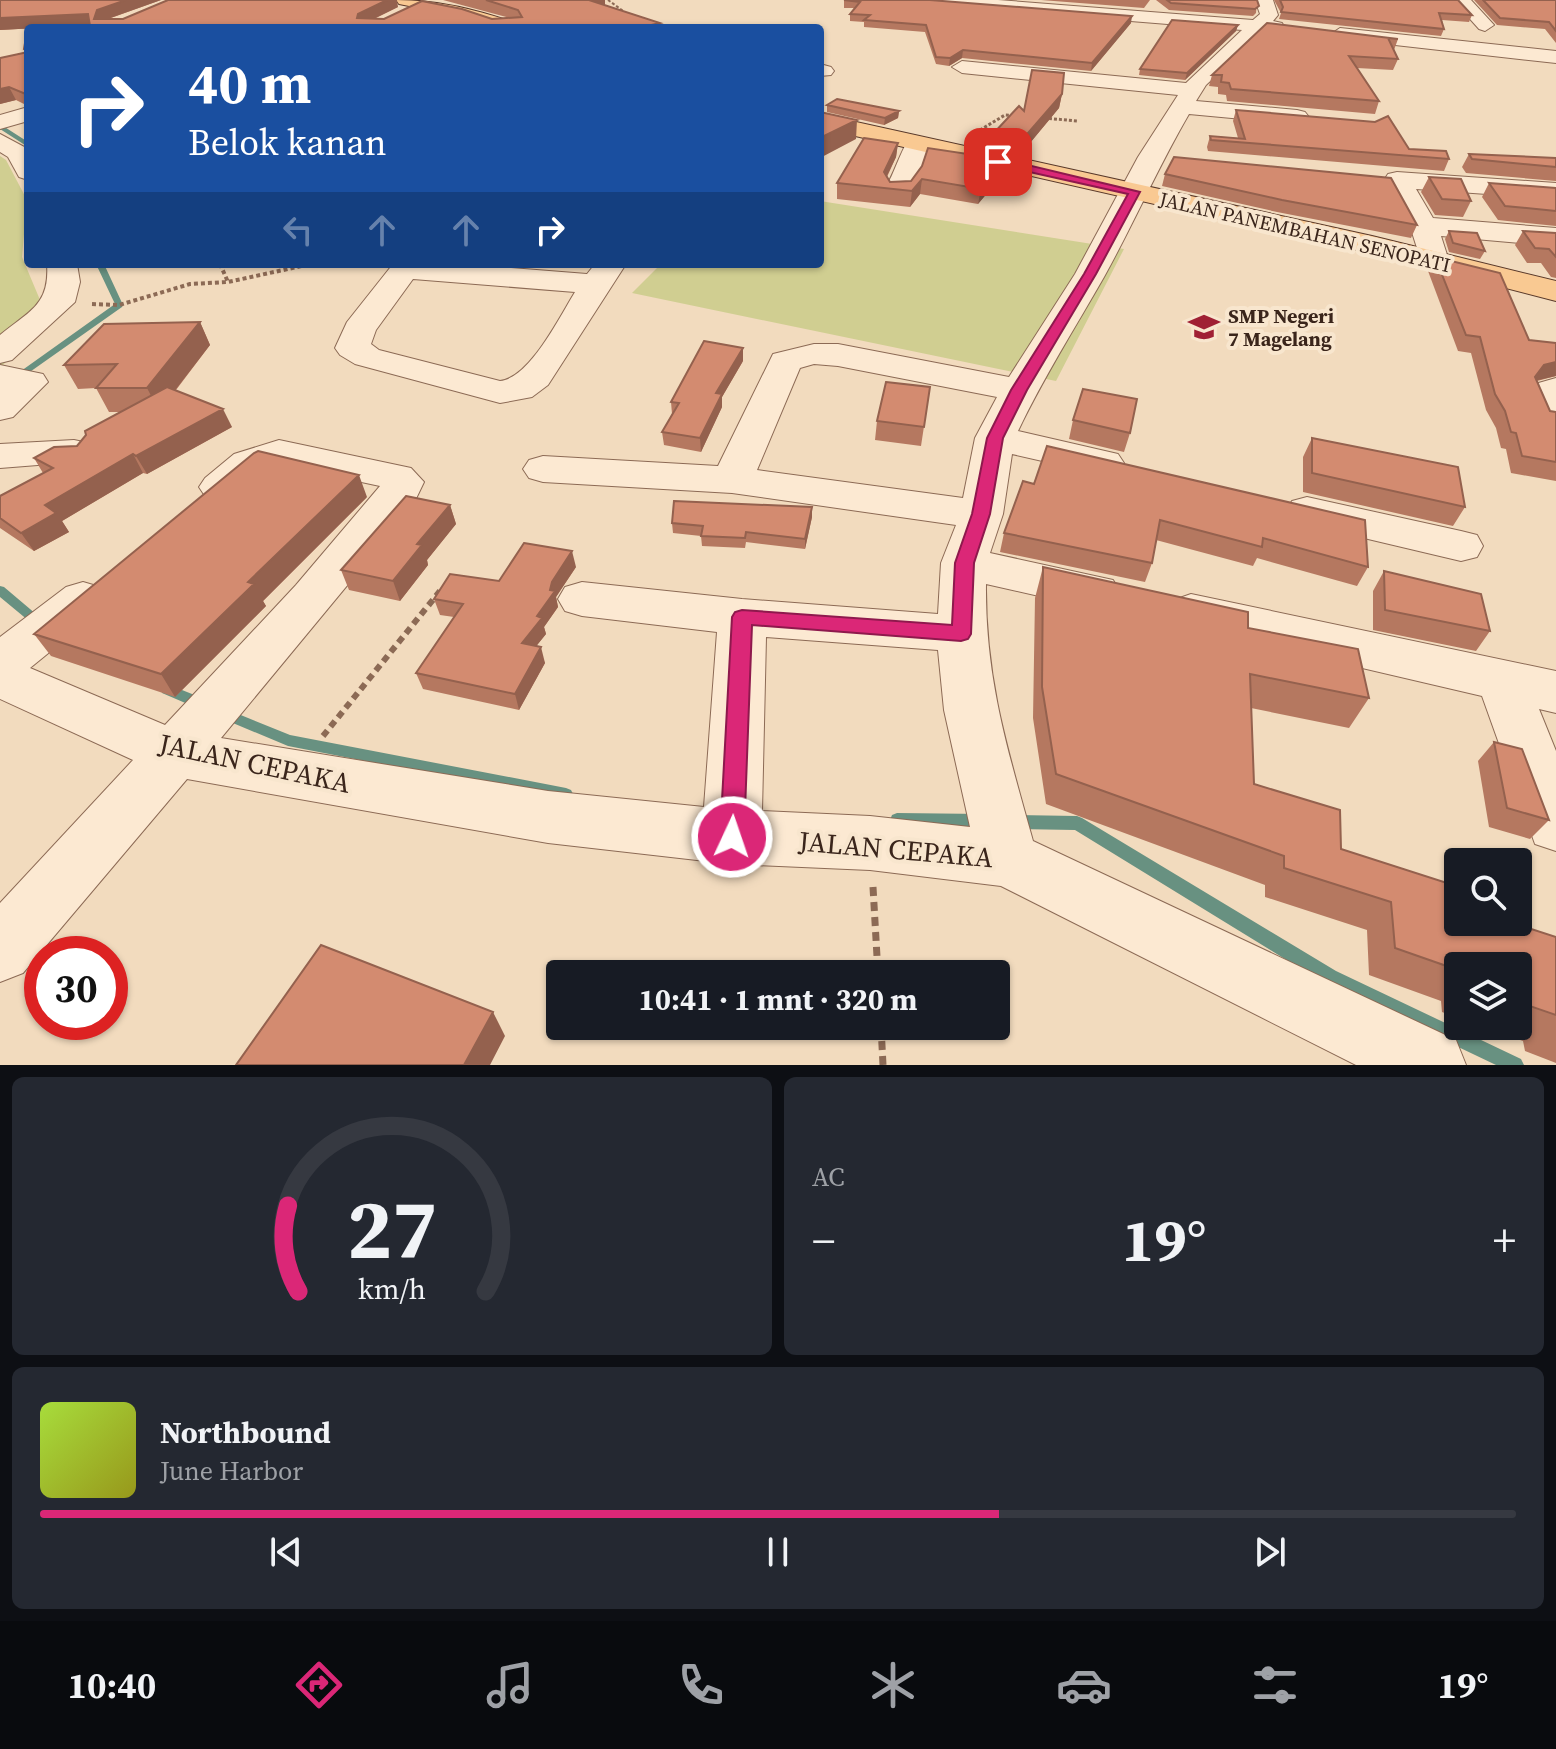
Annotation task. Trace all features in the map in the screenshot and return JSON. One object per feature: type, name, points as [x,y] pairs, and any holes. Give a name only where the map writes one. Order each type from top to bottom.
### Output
[{"type":"main road","points":[[405,0],[469,13],[501,24]]},
{"type":"main road","name":"JALAN PANEMBAHAN SENOPATI","points":[[824,122],[1556,291]]},
{"type":"street","points":[[932,0],[1098,12],[1276,17]]},
{"type":"street","points":[[1075,0],[1098,3],[1098,12]]},
{"type":"street","points":[[1460,23],[1492,25],[1462,0]]},
{"type":"street","points":[[391,18],[425,4]]},
{"type":"street","points":[[1008,859],[970,710],[961,634],[964,563],[981,514],[995,438],[1019,390],[1090,274],[1134,192],[1165,159],[1187,98],[1212,64],[1276,17]]},
{"type":"street","points":[[1337,18],[1377,19]]},
{"type":"street","points":[[1320,32],[1556,57]]},
{"type":"street","points":[[1472,49],[1475,64],[1532,70]]},
{"type":"street","points":[[962,67],[1041,66],[1187,98],[1324,119]]},
{"type":"street","points":[[0,122],[24,115]]},
{"type":"street","points":[[898,188],[931,147]]},
{"type":"street","points":[[1367,177],[1556,191]]},
{"type":"street","points":[[1397,180],[1424,226],[1434,261]]},
{"type":"street","points":[[1424,226],[1556,237]]},
{"type":"street","points":[[0,353],[59,302],[64,282],[62,268]]},
{"type":"street","points":[[406,268],[359,329],[352,348],[367,357],[500,392],[522,389],[540,373],[602,274]]},
{"type":"street","points":[[435,268],[602,274]]},
{"type":"street","points":[[732,480],[785,361],[814,354],[838,355],[1019,390]]},
{"type":"street","points":[[0,376],[30,382],[0,409]]},
{"type":"street","points":[[1556,389],[1547,395],[1556,418]]},
{"type":"street","points":[[995,438],[1144,472]]},
{"type":"street","points":[[0,456],[74,452]]},
{"type":"street","points":[[0,950],[322,586],[397,497],[403,482],[396,477],[288,453],[271,453],[248,463],[189,512]]},
{"type":"street","points":[[543,469],[732,480],[981,514]]},
{"type":"street","points":[[1265,501],[1461,546]]},
{"type":"street","points":[[964,563],[1556,692]]},
{"type":"street","points":[[0,664],[117,571]]},
{"type":"street","points":[[582,599],[742,617],[961,634]]},
{"type":"street","points":[[732,837],[742,617]]},
{"type":"street","name":"JALAN CEPAKA","points":[[0,677],[172,753],[548,817],[732,837],[870,843],[1008,859],[1431,1065]]},
{"type":"street","points":[[1502,680],[1556,825]]},
{"type":"path","points":[[608,0],[633,17]]},
{"type":"path","points":[[931,147],[1005,115],[1025,116]]},
{"type":"path","points":[[1038,117],[1077,121]]},
{"type":"path","points":[[222,268],[228,282]]},
{"type":"path","points":[[59,302],[119,305],[190,284],[228,282],[293,268]]},
{"type":"path","points":[[292,774],[441,590]]},
{"type":"path","points":[[870,843],[877,960]]},
{"type":"path","points":[[882,1040],[883,1065]]},
{"type":"shaded area","points":[[0,156],[6,160],[24,194],[24,268],[48,319],[0,368]]},
{"type":"shaded area","points":[[824,202],[1124,249],[1056,381],[632,293],[657,268],[824,268]]},
{"type":"building","points":[[0,0],[126,0],[97,10],[94,19],[123,19],[168,0],[387,0],[358,14],[357,18],[384,19],[422,1],[492,19],[522,17],[518,10],[486,0],[589,0],[660,23],[90,24],[88,14],[0,18]]},
{"type":"building","points":[[844,0],[930,0],[1132,16],[1092,63],[963,50],[950,58],[936,57],[926,25],[864,20],[870,15],[850,14],[860,2]]},
{"type":"building","points":[[1167,0],[1257,0],[1259,6],[1255,9],[1171,3]]},
{"type":"building","points":[[1280,0],[1458,0],[1472,15],[1439,13],[1444,29],[1281,12],[1283,7]]},
{"type":"building","points":[[1483,0],[1556,0],[1556,31],[1549,22],[1500,18]]},
{"type":"building","points":[[1172,20],[1238,25],[1187,73],[1140,69]]},
{"type":"building","points":[[1267,23],[1398,39],[1388,38],[1398,59],[1349,56],[1379,101],[1231,89],[1229,83],[1221,82],[1222,75],[1212,75]]},
{"type":"building","points":[[24,53],[24,93],[9,87],[0,89],[0,58]]},
{"type":"building","points":[[1032,70],[1064,73],[1062,94],[1022,140],[993,134],[1019,106],[1024,111]]},
{"type":"building","points":[[837,99],[899,111],[885,118],[827,105]]},
{"type":"building","points":[[1236,110],[1375,122],[1388,116],[1409,149],[1446,151],[1449,159],[1211,140],[1210,136],[1245,139]]},
{"type":"building","points":[[824,113],[857,120],[824,136]]},
{"type":"building","points":[[864,138],[898,143],[884,172],[890,182],[911,181],[922,166],[928,148],[1007,158],[981,189],[922,179],[912,191],[837,183]]},
{"type":"building","points":[[1469,154],[1556,158],[1556,167],[1472,159]]},
{"type":"building","points":[[1174,157],[1391,178],[1417,225],[1165,174]]},
{"type":"building","points":[[1429,177],[1461,179],[1471,201],[1442,199]]},
{"type":"building","points":[[1489,183],[1556,188],[1556,211],[1505,206]]},
{"type":"building","points":[[1449,231],[1477,233],[1485,251],[1453,243]]},
{"type":"building","points":[[1523,231],[1556,233],[1556,257],[1549,249],[1535,248]]},
{"type":"building","points":[[1435,257],[1500,273],[1529,340],[1556,343],[1556,362],[1544,365],[1535,377],[1550,411],[1556,412],[1556,462],[1522,456],[1516,433],[1511,432],[1505,411],[1495,394],[1480,337],[1466,335]]},
{"type":"building","points":[[200,322],[147,388],[96,388],[117,364],[64,365],[104,324]]},
{"type":"building","points":[[704,341],[743,348],[716,393],[722,394],[700,438],[662,432],[679,403],[671,402]]},
{"type":"building","points":[[886,382],[930,387],[924,427],[877,421]]},
{"type":"building","points":[[167,387],[223,409],[136,456],[133,454],[45,505],[56,513],[21,533],[0,518],[0,496],[53,468],[34,458],[54,447],[77,446],[86,435],[85,431]]},
{"type":"building","points":[[1083,389],[1137,399],[1130,433],[1073,420]]},
{"type":"building","points":[[1312,438],[1458,467],[1465,507],[1312,473]]},
{"type":"building","points":[[1047,446],[1365,520],[1368,567],[1263,538],[1262,547],[1160,520],[1152,563],[1004,533],[1023,481],[1034,484]]},
{"type":"building","points":[[258,451],[359,475],[248,582],[254,584],[161,674],[34,634],[254,453]]},
{"type":"building","points":[[406,496],[450,505],[417,544],[422,545],[393,581],[341,570]]},
{"type":"building","points":[[674,501],[812,507],[805,539],[746,532],[745,538],[701,536],[703,526],[672,523]]},
{"type":"building","points":[[524,543],[572,551],[552,582],[550,590],[555,591],[537,616],[542,618],[522,643],[541,647],[515,694],[416,673],[463,604],[434,599],[450,574],[499,581]]},
{"type":"building","points":[[1043,567],[1248,612],[1248,628],[1358,649],[1369,698],[1250,674],[1254,784],[1340,810],[1341,849],[1444,882],[1444,936],[1532,936],[1532,929],[1556,937],[1556,1015],[1532,1007],[1532,952],[1444,952],[1444,965],[1395,948],[1391,902],[1284,868],[1284,856],[1056,774],[1042,687]]},
{"type":"building","points":[[1384,571],[1481,594],[1490,631],[1385,610]]},
{"type":"building","points":[[1494,742],[1522,749],[1549,820],[1507,808]]},
{"type":"building","points":[[321,945],[493,1012],[464,1065],[236,1065]]},
{"type":"waterway","points":[[0,126],[24,142]]},
{"type":"waterway","points":[[0,390],[119,305],[102,268]]},
{"type":"waterway","points":[[0,590],[39,623]]},
{"type":"waterway","points":[[167,689],[202,704]]},
{"type":"waterway","points":[[226,714],[288,740],[566,794]]},
{"type":"waterway","points":[[897,820],[984,821]]},
{"type":"waterway","points":[[1013,822],[1077,823],[1330,977],[1515,1065]]},
{"type":"place","name":"SMP Negeri 7 Magelang","points":[[1204,327]]},
{"type":"route","points":[[732,837],[742,617],[961,634],[964,563],[981,514],[995,438],[1019,390],[1090,274],[1134,192],[998,162]]}]
